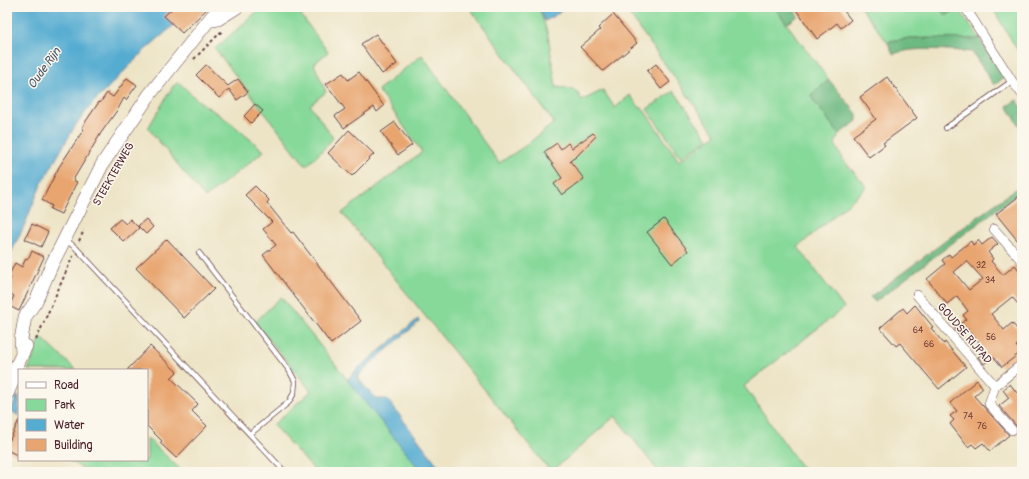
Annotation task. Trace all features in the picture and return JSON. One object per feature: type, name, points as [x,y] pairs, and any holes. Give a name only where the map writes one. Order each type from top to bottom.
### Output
[{"type":"main road","name":"STEEKTERWEG","points":[[7,394],[14,380],[11,372],[28,349],[21,340],[26,317],[36,301],[52,264],[103,163],[150,94],[221,7]]},
{"type":"main road","name":"STEEKTERWEG","points":[[209,21],[218,19],[238,7]]},
{"type":"street","points":[[965,7],[1012,81],[1022,94]]},
{"type":"street","points":[[994,229],[1022,261]]},
{"type":"street","name":"GOUDSE RIJPAD","points":[[917,295],[995,386]]},
{"type":"street","points":[[1012,430],[989,404],[995,386],[1022,364]]},
{"type":"lane","points":[[946,128],[1012,81]]},
{"type":"lane","points":[[65,239],[76,248],[285,472]]},
{"type":"lane","points":[[199,253],[289,370],[295,381],[294,393],[289,402],[250,434]]},
{"type":"path","points":[[192,62],[223,30]]},
{"type":"path","points":[[28,349],[84,229]]},
{"type":"green space","points":[[262,7],[295,7],[328,52],[314,64],[326,92],[310,105],[333,138],[306,166],[215,49]]},
{"type":"green space","points":[[469,7],[539,7],[548,35],[556,87],[569,88],[575,91],[578,93],[581,101],[603,90],[615,108],[630,95],[640,108],[642,107],[679,161],[716,135],[624,7],[774,7],[829,80],[811,95],[813,100],[839,134],[835,144],[844,161],[867,187],[798,247],[844,308],[744,386],[805,472],[659,472],[615,416],[551,472],[342,213],[422,152],[378,90],[422,55],[499,163],[525,146],[554,123]]},
{"type":"green space","points":[[774,7],[792,7],[798,16],[787,24]]},
{"type":"green space","points":[[860,7],[939,7],[946,16],[958,8],[980,39],[910,38],[890,41],[888,43]]},
{"type":"green space","points":[[939,7],[958,7],[958,8],[946,16]]},
{"type":"green space","points":[[992,7],[1022,7],[1022,58]]},
{"type":"green space","points":[[910,38],[980,39],[1004,78],[994,85],[972,52],[921,49],[893,54],[888,43],[890,41]]},
{"type":"green space","points":[[829,80],[857,114],[857,121],[839,134],[813,100],[811,95]]},
{"type":"green space","points":[[179,82],[196,99],[231,123],[264,151],[205,198],[148,128],[173,86]]},
{"type":"green space","points":[[674,91],[708,139],[681,157],[647,109]]},
{"type":"green space","points":[[1017,100],[1022,108],[1022,130],[1007,106]]},
{"type":"green space","points":[[1022,184],[1022,190],[875,302],[870,297]]},
{"type":"green space","points":[[281,297],[422,472],[316,472],[273,425],[311,391],[255,322]]},
{"type":"green space","points":[[41,337],[75,369],[28,369]]},
{"type":"green space","points":[[148,439],[183,472],[88,472],[70,461],[148,461]]},
{"type":"water","name":"Oude Rijn","points":[[9,7],[194,7],[145,50],[92,104],[75,126],[41,185],[24,226],[7,261],[7,10]]},
{"type":"water","points":[[539,7],[566,7],[545,21]]},
{"type":"water","points":[[418,319],[419,322],[359,375],[359,380],[376,399],[387,399],[440,468],[449,472],[422,472],[347,380],[356,370]]},
{"type":"water","points":[[17,396],[18,415],[11,411]]},
{"type":"building","points":[[174,7],[209,7],[182,33],[164,16]]},
{"type":"building","points":[[794,7],[841,7],[851,20],[841,28],[837,23],[817,39]]},
{"type":"building","points":[[613,14],[637,43],[603,71],[580,47],[600,30],[598,28]]},
{"type":"building","points":[[376,34],[397,64],[382,74],[361,44]]},
{"type":"building","points":[[656,64],[670,82],[661,89],[647,71]]},
{"type":"building","points":[[206,65],[228,86],[238,79],[248,92],[237,100],[229,89],[219,98],[196,75]]},
{"type":"building","points":[[359,72],[384,106],[377,112],[374,107],[344,128],[335,116],[345,109],[326,84],[343,73],[348,80]]},
{"type":"building","points":[[887,77],[917,118],[883,143],[885,145],[869,157],[853,136],[876,119],[860,97]]},
{"type":"building","points":[[127,78],[137,85],[126,100],[124,98],[73,180],[77,182],[61,214],[50,209],[52,206],[42,200],[59,167],[84,129],[82,128],[84,124],[107,93],[113,97]]},
{"type":"building","points":[[255,104],[263,111],[251,123],[244,116]]},
{"type":"building","points":[[395,122],[412,145],[398,155],[381,132]]},
{"type":"building","points":[[349,130],[374,154],[352,176],[328,153]]},
{"type":"building","points":[[593,133],[596,136],[577,156],[570,161],[584,179],[562,195],[554,184],[562,178],[544,152],[557,143],[561,149],[568,143],[572,148]]},
{"type":"building","points":[[255,186],[269,200],[267,203],[291,233],[293,232],[361,321],[331,344],[263,255],[276,245],[263,229],[272,222],[245,195]]},
{"type":"building","points":[[1022,194],[1022,246],[996,214]]},
{"type":"building","points":[[120,219],[126,224],[130,219],[139,228],[124,242],[110,228]]},
{"type":"building","points":[[146,219],[153,227],[146,234],[138,226]]},
{"type":"building","points":[[664,219],[688,251],[672,264],[647,232]]},
{"type":"building","points":[[32,224],[48,232],[41,247],[25,239]]},
{"type":"building","points":[[992,237],[998,244],[988,252],[993,259],[991,261],[1003,275],[1015,265],[1022,274],[1022,309],[1012,297],[991,314],[1004,330],[1012,323],[1022,335],[1022,341],[1016,346],[1021,352],[1002,367],[993,356],[984,364],[978,357],[986,351],[968,329],[960,336],[955,329],[966,319],[963,315],[968,311],[957,296],[947,304],[927,279],[945,264],[942,260],[949,254],[951,257],[971,241],[973,245],[978,240],[982,245]],"holes":[[[967,261],[983,279],[969,290],[954,272]]]},
{"type":"building","points":[[167,239],[214,289],[184,318],[136,268]]},
{"type":"building","points":[[32,251],[44,257],[19,311],[9,306],[14,296],[7,291],[7,286],[11,278],[8,277],[15,263],[22,267],[26,258],[28,259]]},
{"type":"building","points":[[915,305],[933,327],[931,328],[944,344],[945,342],[966,367],[939,389],[900,343],[896,346],[880,328],[903,308],[907,313]]},
{"type":"building","points":[[150,346],[177,372],[171,378],[198,404],[192,411],[207,426],[176,458],[160,443],[162,441],[148,427],[148,369],[128,369]]},
{"type":"building","points":[[977,380],[983,388],[974,396],[1009,435],[990,451],[983,443],[976,448],[972,444],[968,447],[950,424],[954,420],[950,416],[957,411],[950,403]]},
{"type":"building","points":[[1010,384],[1017,393],[1022,389],[1022,425],[1018,428],[999,406],[1009,398],[1003,390]]},
{"type":"building","points":[[18,422],[18,456],[7,450],[7,446]]}]
